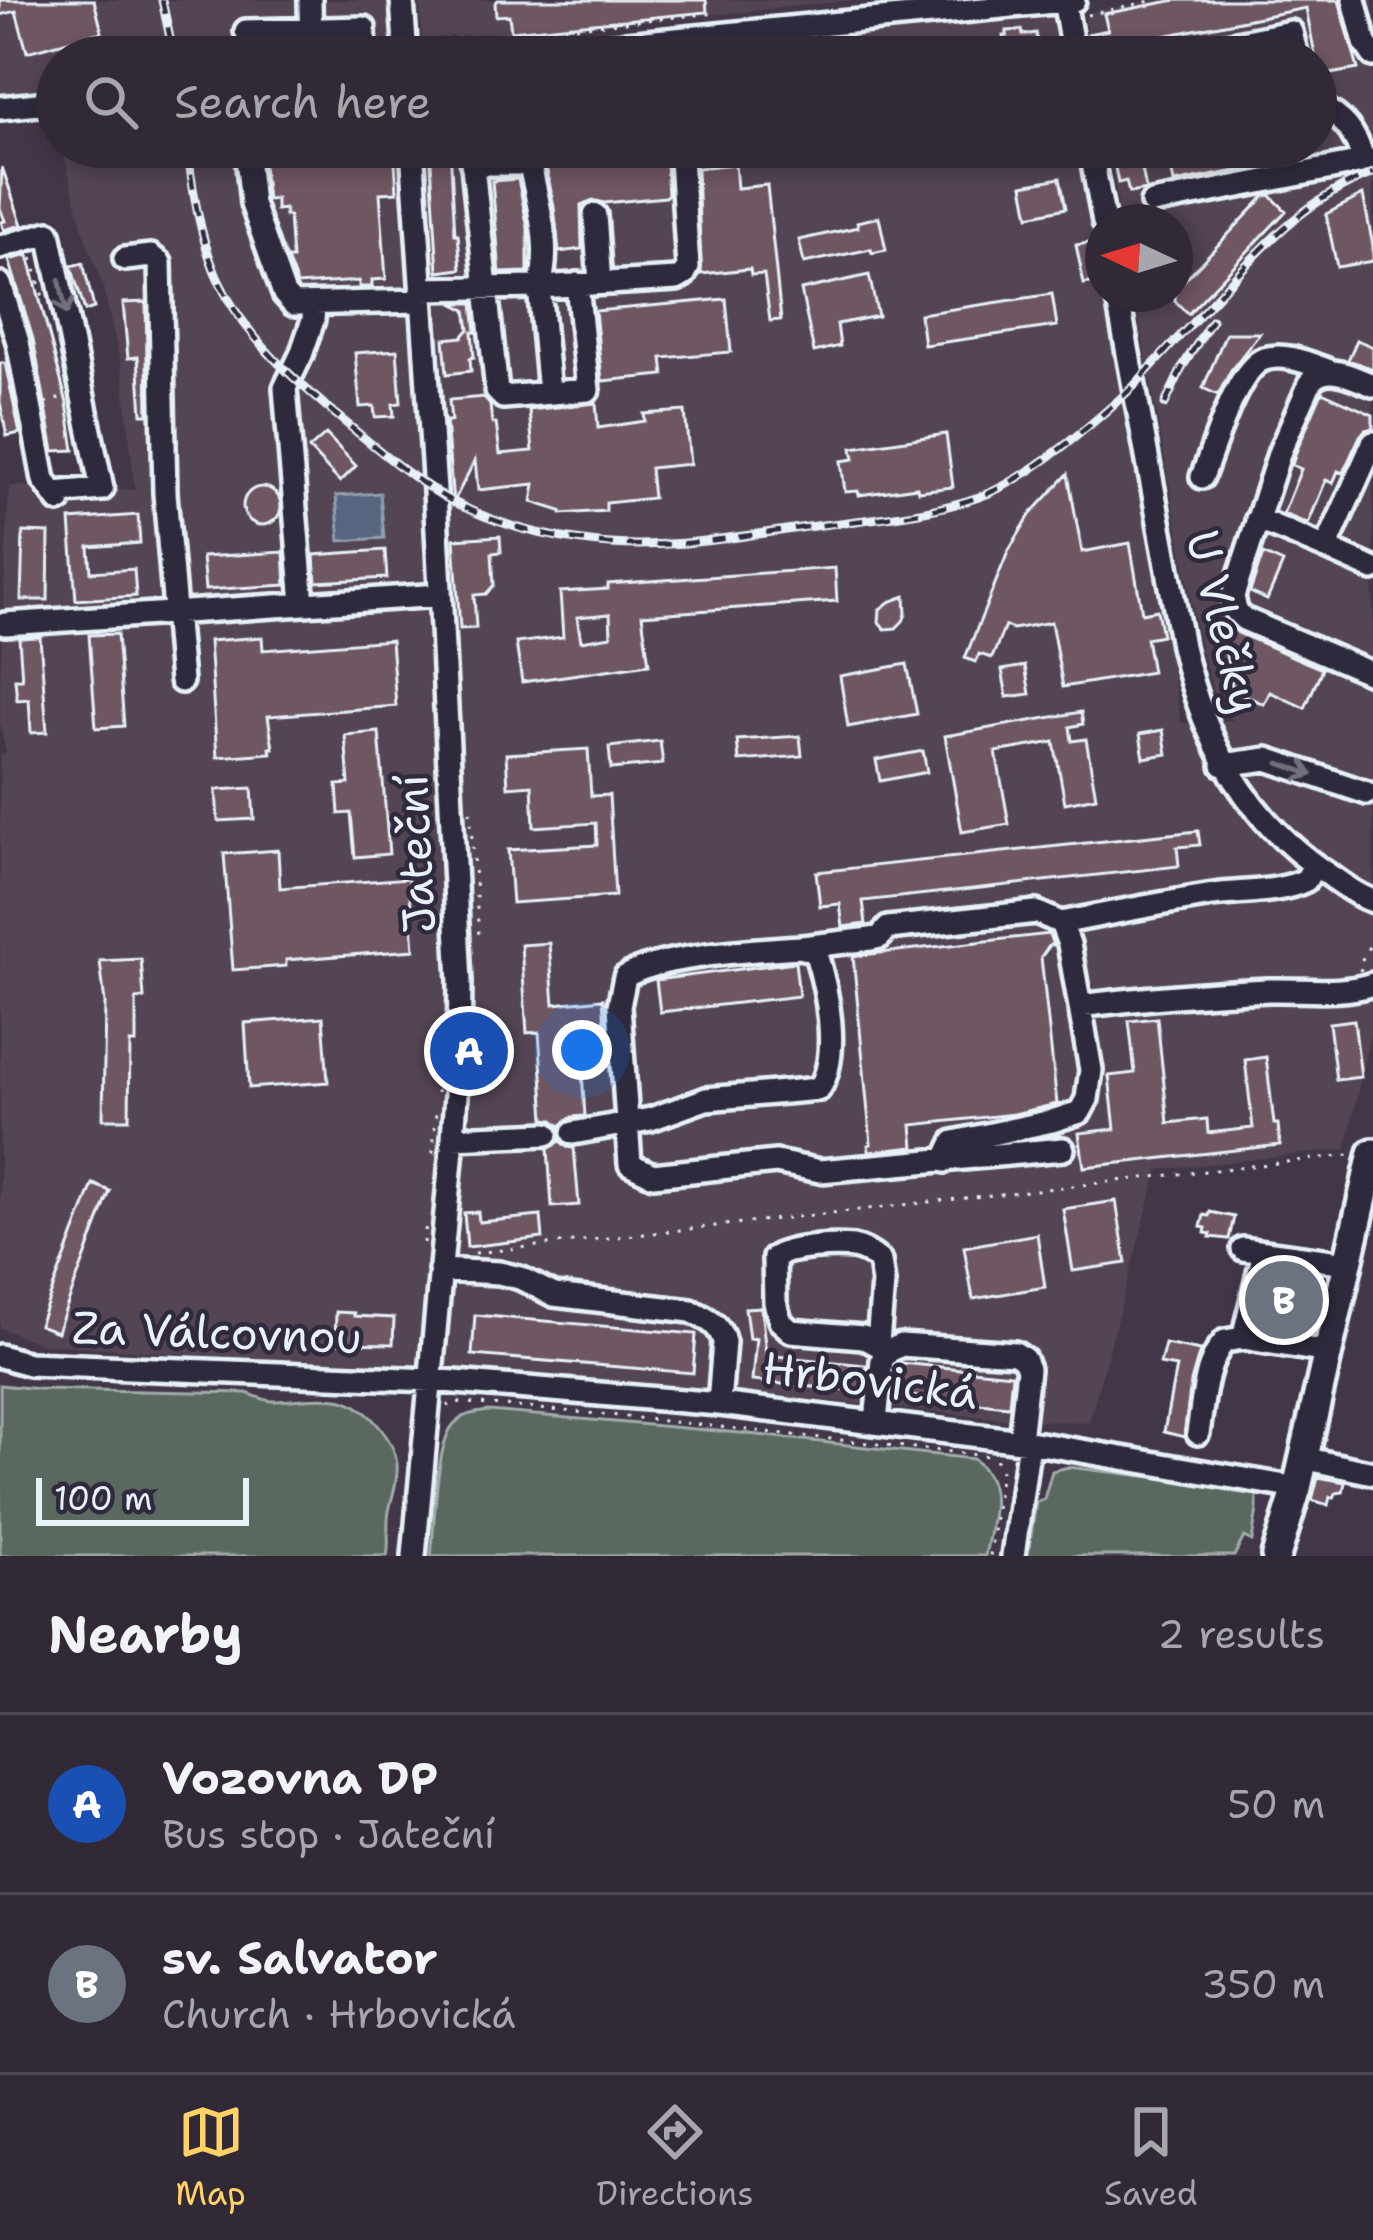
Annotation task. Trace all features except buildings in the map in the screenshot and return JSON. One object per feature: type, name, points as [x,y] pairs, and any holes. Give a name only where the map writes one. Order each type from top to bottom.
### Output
[{"type":"main road","points":[[1276,1556],[1297,1487],[1347,1263],[1366,1209],[1361,1154]]},
{"type":"street","points":[[310,0],[310,36]]},
{"type":"street","points":[[402,0],[405,36]]},
{"type":"street","points":[[1354,0],[1370,46]]},
{"type":"street","points":[[792,36],[1073,4],[1074,36]]},
{"type":"street","points":[[246,31],[364,28],[364,36]]},
{"type":"street","points":[[0,108],[36,104]]},
{"type":"street","points":[[1337,115],[1368,161],[1337,167]]},
{"type":"street","points":[[248,168],[252,204],[284,294],[292,304],[314,305],[484,287],[677,279],[688,267],[682,168]]},
{"type":"street","name":"Jateční","points":[[413,168],[460,982],[453,1138],[414,1556]]},
{"type":"street","points":[[472,168],[497,391],[508,397],[588,390],[577,284]]},
{"type":"street","points":[[531,168],[546,255],[539,287],[549,392]]},
{"type":"street","points":[[1092,168],[1096,204]]},
{"type":"street","points":[[1152,203],[1332,168]]},
{"type":"street","points":[[595,215],[600,283]]},
{"type":"street","points":[[0,248],[50,233],[102,489],[53,493],[0,284]]},
{"type":"street","points":[[124,259],[151,256],[160,263],[165,493],[181,681]]},
{"type":"street","points":[[303,604],[285,388],[301,355],[314,305]]},
{"type":"street","name":"U Vlečky","points":[[1120,312],[1182,646],[1192,690],[1223,765],[1264,819],[1314,866],[1373,901]]},
{"type":"street","points":[[1202,477],[1239,386],[1250,368],[1265,358],[1293,358],[1373,386]]},
{"type":"street","points":[[1330,371],[1318,373],[1311,381],[1280,451],[1233,596],[1244,619],[1373,674]]},
{"type":"street","points":[[1326,548],[1373,443]]},
{"type":"street","points":[[1257,519],[1373,569]]},
{"type":"street","points":[[4,624],[440,595]]},
{"type":"street","points":[[1223,765],[1268,759],[1366,794]]},
{"type":"street","points":[[1063,1149],[820,1171],[776,1162],[653,1174],[630,1164],[619,1006],[625,977],[638,968],[662,963],[871,939],[887,928],[1036,912],[1061,923],[1214,895],[1285,889],[1306,880],[1314,866]]},
{"type":"street","points":[[945,1161],[955,1142],[1080,1112],[1088,1099],[1091,1070],[1069,944],[1061,923]]},
{"type":"street","points":[[573,1133],[651,1119],[706,1100],[819,1089],[828,1075],[831,1049],[824,978],[815,951],[800,947]]},
{"type":"street","points":[[1080,1006],[1147,998],[1346,989],[1368,981]]},
{"type":"street","points":[[453,1138],[547,1134]]},
{"type":"street","points":[[876,1422],[884,1347],[880,1261],[850,1247],[783,1252],[773,1258],[775,1302],[780,1321],[791,1331],[843,1334],[884,1347],[1015,1353],[1024,1359],[1027,1394],[1013,1556]]},
{"type":"street","points":[[1244,1338],[1253,1251],[1347,1263]]},
{"type":"street","points":[[440,1270],[499,1273],[554,1295],[691,1311],[710,1320],[722,1332],[724,1342],[719,1405]]},
{"type":"street","points":[[1198,1433],[1215,1353],[1225,1340],[1244,1338],[1327,1352]]},
{"type":"street","name":"Za Válcovnou","points":[[0,1356],[29,1364],[431,1380]]},
{"type":"street","name":"Hrbovická","points":[[431,1380],[876,1422],[1024,1441],[1297,1487]]},
{"type":"street","points":[[1304,1458],[1373,1473]]},
{"type":"path","points":[[1073,4],[1155,0]]},
{"type":"path","points":[[488,36],[718,14]]},
{"type":"path","points":[[43,255],[32,257],[44,304]]},
{"type":"path","points":[[40,404],[67,396]]},
{"type":"path","points":[[470,804],[478,937]]},
{"type":"path","points":[[1368,981],[1359,965],[1373,939]]},
{"type":"path","points":[[432,1163],[440,1034]]},
{"type":"path","points":[[468,1253],[1361,1154]]},
{"type":"path","points":[[424,1240],[426,1222]]},
{"type":"path","points":[[445,1407],[456,1402],[600,1414],[988,1456],[1001,1468],[990,1556]]},
{"type":"shaded area","points":[[0,0],[391,0],[394,36],[36,36],[36,98],[0,103]]},
{"type":"shaded area","points":[[419,0],[855,0],[458,36],[422,36]]},
{"type":"shaded area","points":[[1155,0],[1373,0],[1373,1021],[1346,1149],[1158,1170],[1089,1422],[1012,1420],[713,1389],[42,1344],[0,1328],[0,755],[6,753],[0,679],[9,486],[135,490],[123,374],[67,168],[1083,168],[1089,204],[1085,204],[1085,312],[1108,312],[1181,723],[1233,720],[1216,702],[1199,642],[1137,312],[1193,312],[1193,204],[1118,204],[1112,168],[1337,168],[1337,36],[1088,36],[1085,20],[1091,12]]},
{"type":"shaded area","points":[[1056,14],[1060,36],[817,36]]},
{"type":"green space","points":[[0,1385],[246,1393],[272,1401],[321,1398],[347,1402],[376,1423],[395,1454],[387,1556],[0,1556]]},
{"type":"green space","points":[[489,1411],[973,1459],[993,1491],[985,1556],[431,1556],[439,1467],[448,1434],[462,1418]]},
{"type":"green space","points":[[1068,1467],[1212,1484],[1257,1495],[1252,1541],[1244,1537],[1234,1556],[1028,1556],[1036,1502],[1044,1499],[1052,1471]]},
{"type":"water","points":[[380,493],[384,538],[340,541],[336,496]]},
{"type":"railway","points":[[162,0],[170,36]]},
{"type":"railway","points":[[190,168],[202,231],[230,302],[279,364],[318,399],[411,475],[470,510],[554,536],[638,545],[914,513],[998,489],[1060,449],[1134,386],[1283,229],[1324,198],[1373,173]]},
{"type":"railway","points":[[1165,404],[1212,320]]},
{"type":"place","name":"Vozovna DP","points":[[469,1051]]},
{"type":"place","name":"sv. Salvator","points":[[1284,1300]]}]
